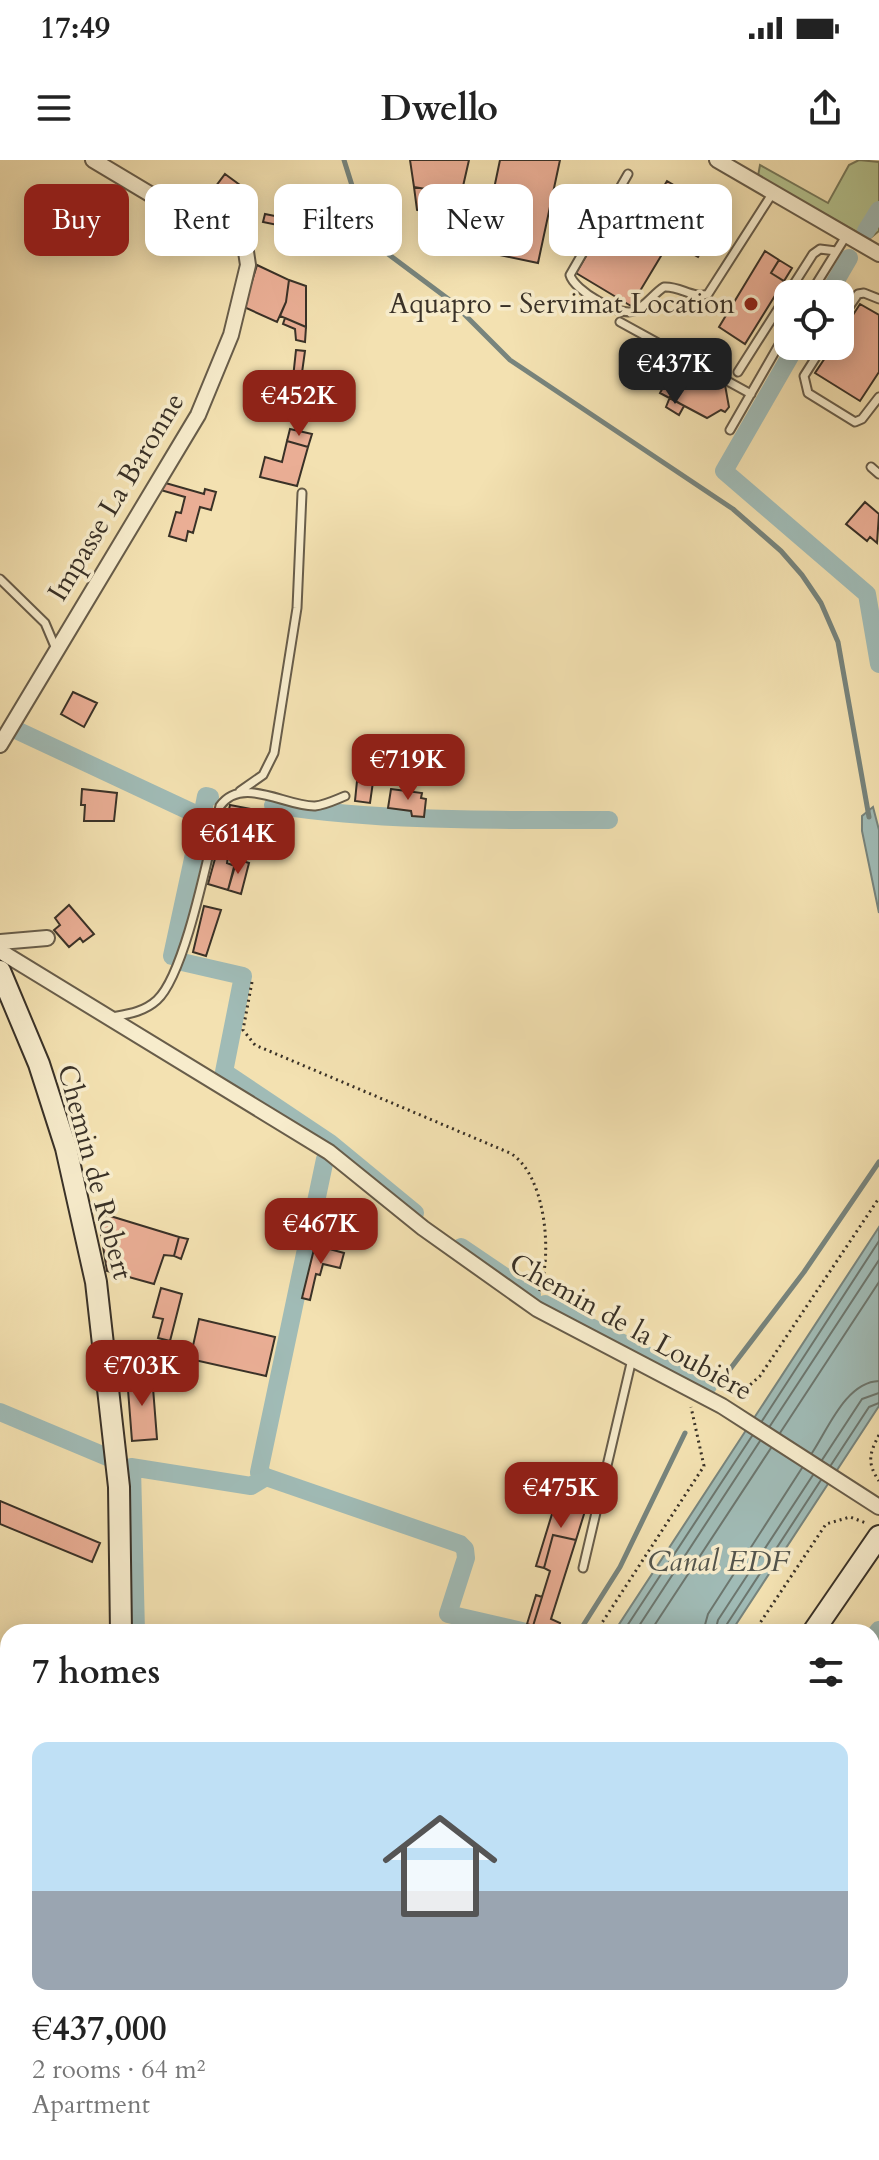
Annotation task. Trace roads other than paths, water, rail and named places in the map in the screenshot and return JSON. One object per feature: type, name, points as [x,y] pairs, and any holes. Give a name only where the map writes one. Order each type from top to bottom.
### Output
[{"type":"street","name":"Impasse La Baronne","points":[[0,745],[198,415],[231,335],[248,265],[245,245],[200,224],[93,160]]},
{"type":"street","points":[[717,160],[879,254]]},
{"type":"street","points":[[0,942],[47,938]]},
{"type":"street","name":"Chemin de la Loubière","points":[[0,951],[329,1152],[432,1236],[534,1307],[722,1406],[874,1504]]},
{"type":"street","name":"Chemin de Robert","points":[[0,971],[39,1064],[66,1148],[96,1282],[119,1487],[121,1624]]},
{"type":"street","points":[[818,1624],[879,1536]]},
{"type":"lane","points":[[628,174],[570,275],[577,287],[610,307],[628,312],[638,309],[664,287],[676,287],[695,296],[708,294],[772,194]]},
{"type":"lane","points":[[818,280],[846,236]]},
{"type":"lane","points":[[738,372],[816,251],[836,251]]},
{"type":"lane","points":[[854,300],[858,294],[864,293],[879,299]]},
{"type":"lane","points":[[620,322],[751,394]]},
{"type":"lane","points":[[767,327],[774,331]]},
{"type":"lane","points":[[730,430],[774,353]]},
{"type":"lane","points":[[814,360],[804,376],[808,393],[855,422],[862,419],[879,397]]},
{"type":"lane","points":[[871,467],[879,474]]},
{"type":"lane","points":[[109,1018],[142,1011],[160,997],[169,985],[181,957],[220,806],[263,775],[274,753],[296,622],[302,493]]},
{"type":"lane","points":[[0,579],[45,623],[56,649]]},
{"type":"lane","points":[[231,796],[254,793],[313,806],[345,796]]},
{"type":"lane","points":[[583,1568],[632,1359]]},
{"type":"water","points":[[873,807],[879,830],[879,913],[862,831],[862,816]]},
{"type":"water","name":"Canal EDF","points":[[879,1227],[879,1406],[736,1624],[619,1624]]},
{"type":"waterway","points":[[344,160],[366,230],[380,248],[451,301],[510,360],[733,509],[781,551],[802,575],[821,603],[838,642],[869,817]]},
{"type":"waterway","points":[[866,231],[879,210]]},
{"type":"waterway","points":[[836,280],[849,258]]},
{"type":"waterway","points":[[788,360],[724,471],[867,594],[879,664]]},
{"type":"waterway","points":[[14,729],[202,817],[206,796],[210,797]]},
{"type":"waterway","points":[[273,805],[398,817],[609,820]]},
{"type":"waterway","points":[[172,956],[202,817]]},
{"type":"waterway","points":[[182,962],[243,976],[224,1072],[330,1143],[415,1213]]},
{"type":"waterway","points":[[266,1477],[259,1472],[325,1159]]},
{"type":"waterway","points":[[724,1377],[804,1272],[879,1162]]},
{"type":"waterway","points":[[461,1247],[532,1295]]},
{"type":"waterway","points":[[545,1304],[708,1386]]},
{"type":"waterway","points":[[0,1412],[112,1459]]},
{"type":"waterway","points":[[584,1624],[620,1567],[685,1433]]},
{"type":"waterway","points":[[131,1467],[251,1486],[266,1477],[460,1544],[465,1549],[466,1558],[448,1614],[491,1624]]},
{"type":"waterway","points":[[132,1467],[136,1624]]},
{"type":"place","name":"Aquapro - Servimat Location","points":[[751,304]]}]
